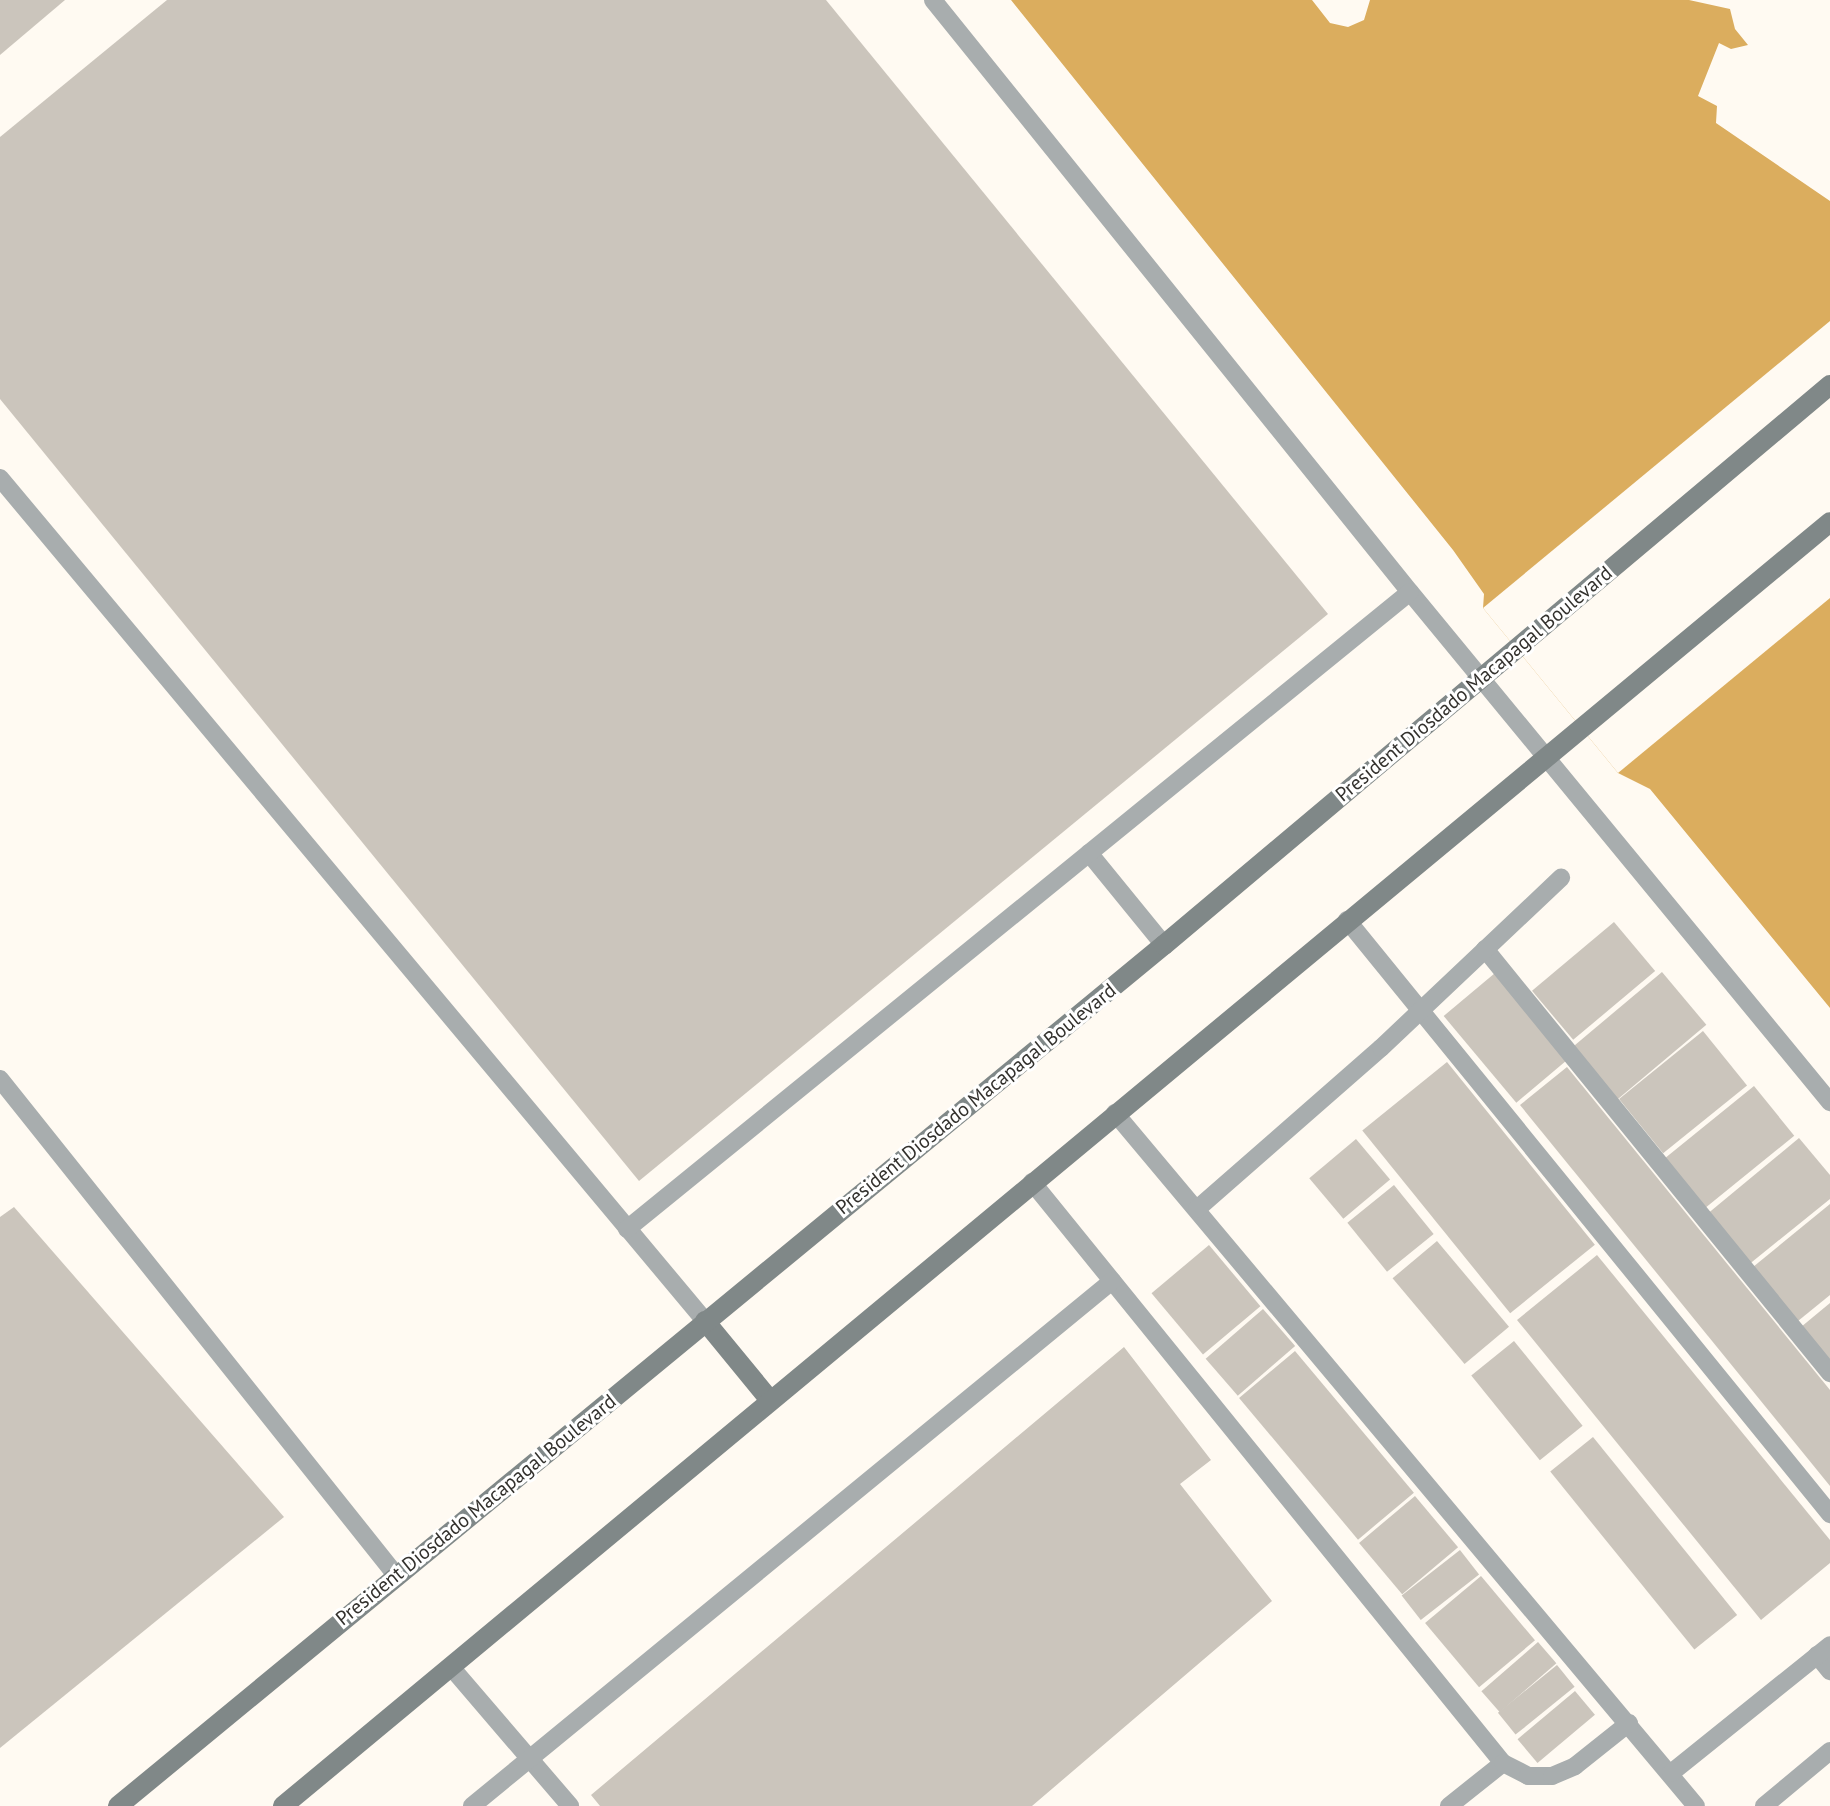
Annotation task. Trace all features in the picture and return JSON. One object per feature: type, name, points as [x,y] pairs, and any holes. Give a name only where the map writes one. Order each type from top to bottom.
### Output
[{"type":"main road","name":"President Diosdado Macapagal Boulevard","points":[[118,1806],[1164,945],[1830,385]]},
{"type":"main road","points":[[283,1806],[1546,754],[1830,522]]},
{"type":"main road","points":[[705,1321],[769,1399]]},
{"type":"lane","points":[[933,0],[1410,592],[1830,1102]]},
{"type":"lane","points":[[0,478],[705,1321]]},
{"type":"lane","points":[[627,1229],[1410,592]]},
{"type":"lane","points":[[1089,853],[1164,945]]},
{"type":"lane","points":[[1197,1209],[1419,1012],[1561,878]]},
{"type":"lane","points":[[1347,920],[1830,1514]]},
{"type":"lane","points":[[1485,949],[1830,1373]]},
{"type":"lane","points":[[0,1080],[396,1575]]},
{"type":"lane","points":[[1115,1113],[1696,1806]]},
{"type":"lane","points":[[1032,1182],[1503,1763],[1528,1776],[1552,1776],[1575,1766],[1629,1723]]},
{"type":"lane","points":[[472,1806],[1112,1281]]},
{"type":"lane","points":[[1671,1773],[1824,1650],[1830,1671]]},
{"type":"lane","points":[[451,1667],[570,1806]]},
{"type":"lane","points":[[1764,1806],[1830,1751]]},
{"type":"lane","points":[[1449,1806],[1503,1763]]},
{"type":"shaded area","points":[[1011,0],[1312,0],[1330,23],[1348,27],[1364,20],[1370,0],[1689,0],[1730,9],[1735,29],[1748,45],[1731,49],[1719,43],[1698,96],[1717,106],[1716,123],[1830,201],[1830,1008],[1650,789],[1618,773],[1483,608],[1484,594],[1453,550]]},
{"type":"pier","points":[[1830,321],[1830,598],[1618,773],[1483,608]]},
{"type":"building","points":[[0,0],[65,0],[0,55]]},
{"type":"building","points":[[167,0],[826,0],[1328,614],[639,1181],[0,399],[0,137]]},
{"type":"building","points":[[1614,922],[1655,971],[1573,1040],[1532,991]]},
{"type":"building","points":[[1662,972],[1706,1025],[1617,1100],[1572,1047]]},
{"type":"building","points":[[1495,973],[1568,1060],[1516,1103],[1444,1016]]},
{"type":"building","points":[[1703,1031],[1747,1085],[1663,1153],[1619,1099]]},
{"type":"building","points":[[1447,1062],[1595,1245],[1510,1313],[1362,1131]]},
{"type":"building","points":[[1567,1067],[1830,1390],[1830,1486],[1520,1105]]},
{"type":"building","points":[[1754,1086],[1794,1136],[1700,1212],[1660,1162]]},
{"type":"building","points":[[1799,1138],[1830,1175],[1830,1199],[1747,1266],[1706,1215]]},
{"type":"building","points":[[1356,1139],[1390,1180],[1343,1219],[1309,1178]]},
{"type":"building","points":[[1394,1185],[1434,1234],[1387,1272],[1347,1223]]},
{"type":"building","points":[[1830,1204],[1830,1295],[1798,1321],[1753,1267]]},
{"type":"building","points":[[14,1207],[284,1517],[0,1748],[0,1217]]},
{"type":"building","points":[[1437,1241],[1509,1327],[1465,1364],[1393,1278]]},
{"type":"building","points":[[1209,1245],[1260,1306],[1203,1354],[1152,1293]]},
{"type":"building","points":[[1597,1255],[1830,1540],[1830,1563],[1761,1620],[1517,1320]]},
{"type":"building","points":[[1830,1303],[1830,1362],[1801,1327]]},
{"type":"building","points":[[1263,1309],[1295,1346],[1238,1396],[1206,1359]]},
{"type":"building","points":[[1514,1341],[1583,1426],[1540,1460],[1471,1376]]},
{"type":"building","points":[[1124,1347],[1211,1460],[1180,1484],[1272,1601],[1032,1806],[600,1806],[591,1795]]},
{"type":"building","points":[[1295,1351],[1414,1493],[1358,1540],[1239,1398]]},
{"type":"building","points":[[1593,1437],[1737,1615],[1694,1650],[1550,1472]]},
{"type":"building","points":[[1415,1496],[1458,1547],[1402,1594],[1359,1543]]},
{"type":"building","points":[[1460,1550],[1479,1574],[1421,1620],[1402,1596]]},
{"type":"building","points":[[1481,1576],[1535,1640],[1479,1687],[1425,1623]]},
{"type":"building","points":[[1538,1642],[1556,1663],[1500,1712],[1481,1691]]},
{"type":"building","points":[[1557,1665],[1575,1687],[1516,1735],[1498,1713]]},
{"type":"building","points":[[1575,1691],[1595,1715],[1537,1763],[1518,1739]]}]
